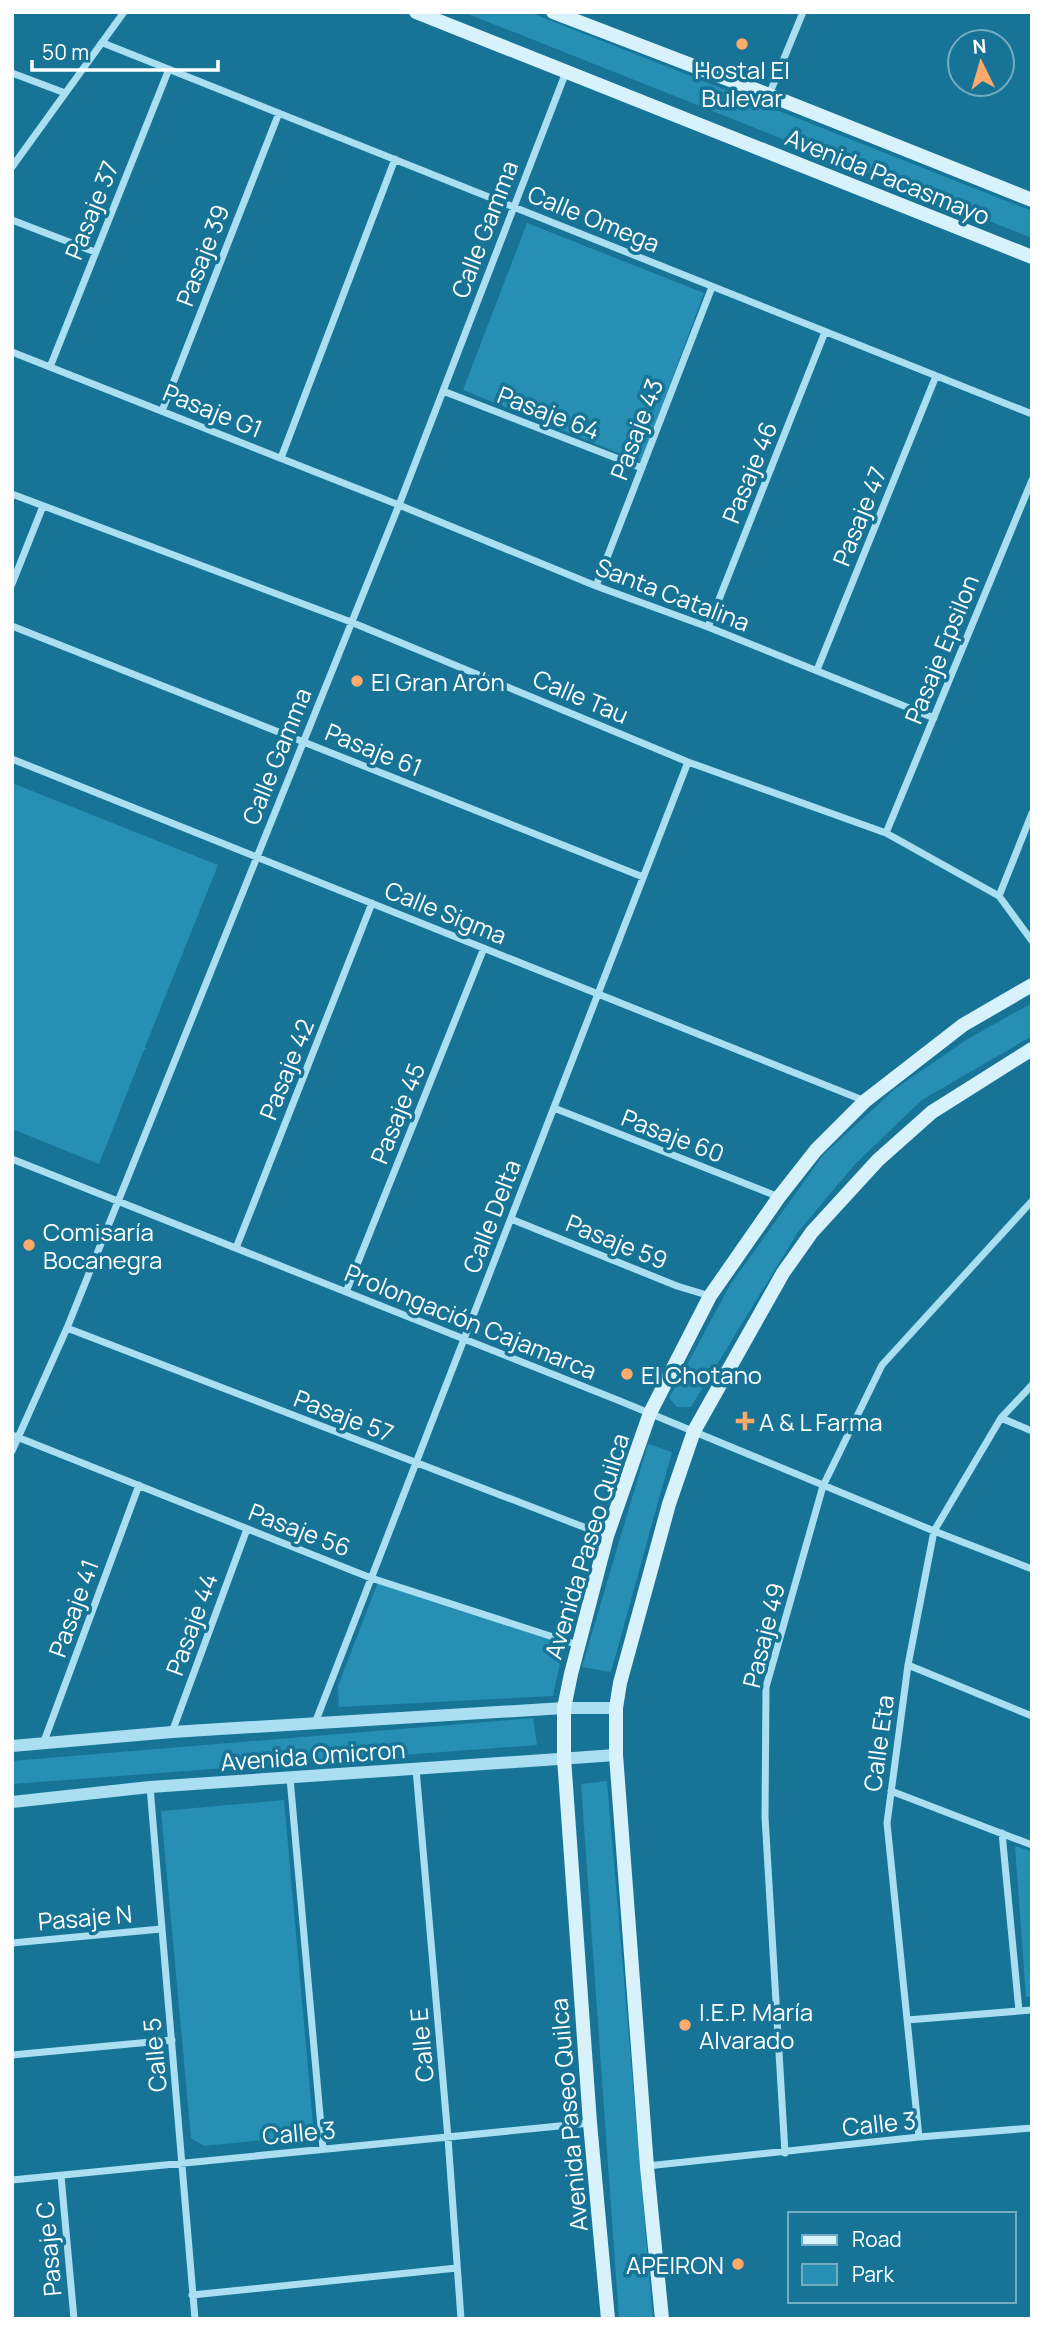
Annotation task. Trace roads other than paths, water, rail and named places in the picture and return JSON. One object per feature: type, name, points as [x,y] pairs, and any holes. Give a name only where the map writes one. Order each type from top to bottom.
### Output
[{"type":"main road","name":"Avenida Pacasmayo","points":[[416,12],[1032,257]]},
{"type":"main road","name":"Avenida Pacasmayo","points":[[553,12],[570,15],[1032,200]]},
{"type":"main road","name":"Avenida Paseo Quilca","points":[[608,2319],[590,2123],[564,1758],[564,1708],[607,1536],[650,1413],[710,1296],[779,1197],[821,1144],[865,1101],[963,1025],[1032,985]]},
{"type":"main road","points":[[662,2319],[647,2166],[616,1755],[616,1708],[620,1683],[665,1517],[694,1431],[758,1314],[812,1232],[878,1160],[932,1112],[1032,1049]]},
{"type":"street","points":[[12,167],[124,12]]},
{"type":"street","points":[[769,95],[803,12]]},
{"type":"street","name":"Calle Omega","points":[[103,43],[1032,414]]},
{"type":"street","name":"Pasaje 37","points":[[50,367],[169,69]]},
{"type":"street","name":"Calle Gamma","points":[[12,1451],[15,1436],[67,1328],[399,505],[512,206],[566,72]]},
{"type":"street","points":[[12,73],[65,93]]},
{"type":"street","name":"Pasaje 39","points":[[162,411],[279,113]]},
{"type":"street","points":[[281,458],[395,159]]},
{"type":"street","points":[[12,220],[95,252]]},
{"type":"street","name":"Pasaje 43","points":[[596,586],[712,287]]},
{"type":"street","name":"Pasaje 46","points":[[708,628],[825,332]]},
{"type":"street","name":"Pasaje G1","points":[[12,352],[399,505]]},
{"type":"street","name":"Pasaje 47","points":[[817,670],[936,376]]},
{"type":"street","name":"Pasaje 64","points":[[443,391],[642,468]]},
{"type":"street","name":"Pasaje Epsilon","points":[[886,832],[1032,480]]},
{"type":"street","name":"Calle Tau","points":[[12,494],[351,622],[688,762],[886,832],[999,896],[1032,941]]},
{"type":"street","name":"Santa Catalina","points":[[399,505],[596,586],[817,670],[934,718]]},
{"type":"street","points":[[12,584],[43,506]]},
{"type":"street","name":"Pasaje 61","points":[[12,626],[643,877]]},
{"type":"street","name":"Calle Sigma","points":[[12,759],[865,1101]]},
{"type":"street","name":"Calle Delta","points":[[314,1724],[688,762]]},
{"type":"street","points":[[999,896],[1032,813]]},
{"type":"street","name":"Pasaje 42","points":[[236,1248],[372,903]]},
{"type":"street","name":"Pasaje 45","points":[[346,1292],[484,948]]},
{"type":"street","name":"Pasaje 60","points":[[554,1108],[779,1197]]},
{"type":"street","name":"Prolongación Cajamarca","points":[[12,1159],[650,1413],[823,1486],[1032,1569]]},
{"type":"street","name":"Pasaje 49","points":[[785,2153],[765,1816],[766,1687],[823,1486],[882,1365],[1032,1201]]},
{"type":"street","name":"Pasaje 59","points":[[511,1219],[677,1286],[710,1296]]},
{"type":"street","name":"Pasaje 57","points":[[67,1328],[607,1536]]},
{"type":"street","name":"Calle Eta","points":[[919,2137],[887,1823],[908,1665],[934,1531],[1001,1418],[1032,1385]]},
{"type":"street","points":[[1001,1418],[1032,1431]]},
{"type":"street","name":"Pasaje 56","points":[[15,1436],[371,1578],[578,1645]]},
{"type":"street","name":"Pasaje 41","points":[[43,1744],[139,1485]]},
{"type":"street","name":"Pasaje 44","points":[[172,1732],[247,1529]]},
{"type":"street","points":[[908,1665],[1032,1716]]},
{"type":"street","name":"Avenida Omicron","points":[[12,1746],[172,1732],[564,1708],[616,1708]]},
{"type":"street","name":"Avenida Omicron","points":[[12,1802],[150,1787],[616,1755]]},
{"type":"street","name":"Calle E","points":[[416,1769],[461,2319]]},
{"type":"street","points":[[289,1778],[323,2149]]},
{"type":"street","name":"Calle 5","points":[[150,1787],[195,2319]]},
{"type":"street","points":[[891,1791],[1032,1845]]},
{"type":"street","points":[[1002,1833],[1019,2011]]},
{"type":"street","name":"Pasaje N","points":[[12,1943],[161,1929]]},
{"type":"street","points":[[907,2021],[1032,2010]]},
{"type":"street","points":[[12,2054],[173,2040]]},
{"type":"street","name":"Calle 3","points":[[12,2180],[590,2123]]},
{"type":"street","name":"Calle 3","points":[[647,2166],[919,2137],[1032,2128]]},
{"type":"street","name":"Pasaje C","points":[[61,2176],[74,2319]]},
{"type":"street","points":[[192,2295],[457,2268]]},
{"type":"place","name":"Hostal El Bulevar","points":[[742,44]]},
{"type":"place","name":"El Gran Arón","points":[[357,681]]},
{"type":"place","name":"Comisaría Bocanegra","points":[[29,1245]]},
{"type":"place","name":"El Chotano","points":[[627,1374]]},
{"type":"place","name":"A & L Farma","points":[[745,1421]]},
{"type":"place","name":"I.E.P. María Alvarado","points":[[685,2025]]},
{"type":"place","name":"APEIRON","points":[[738,2264]]}]
